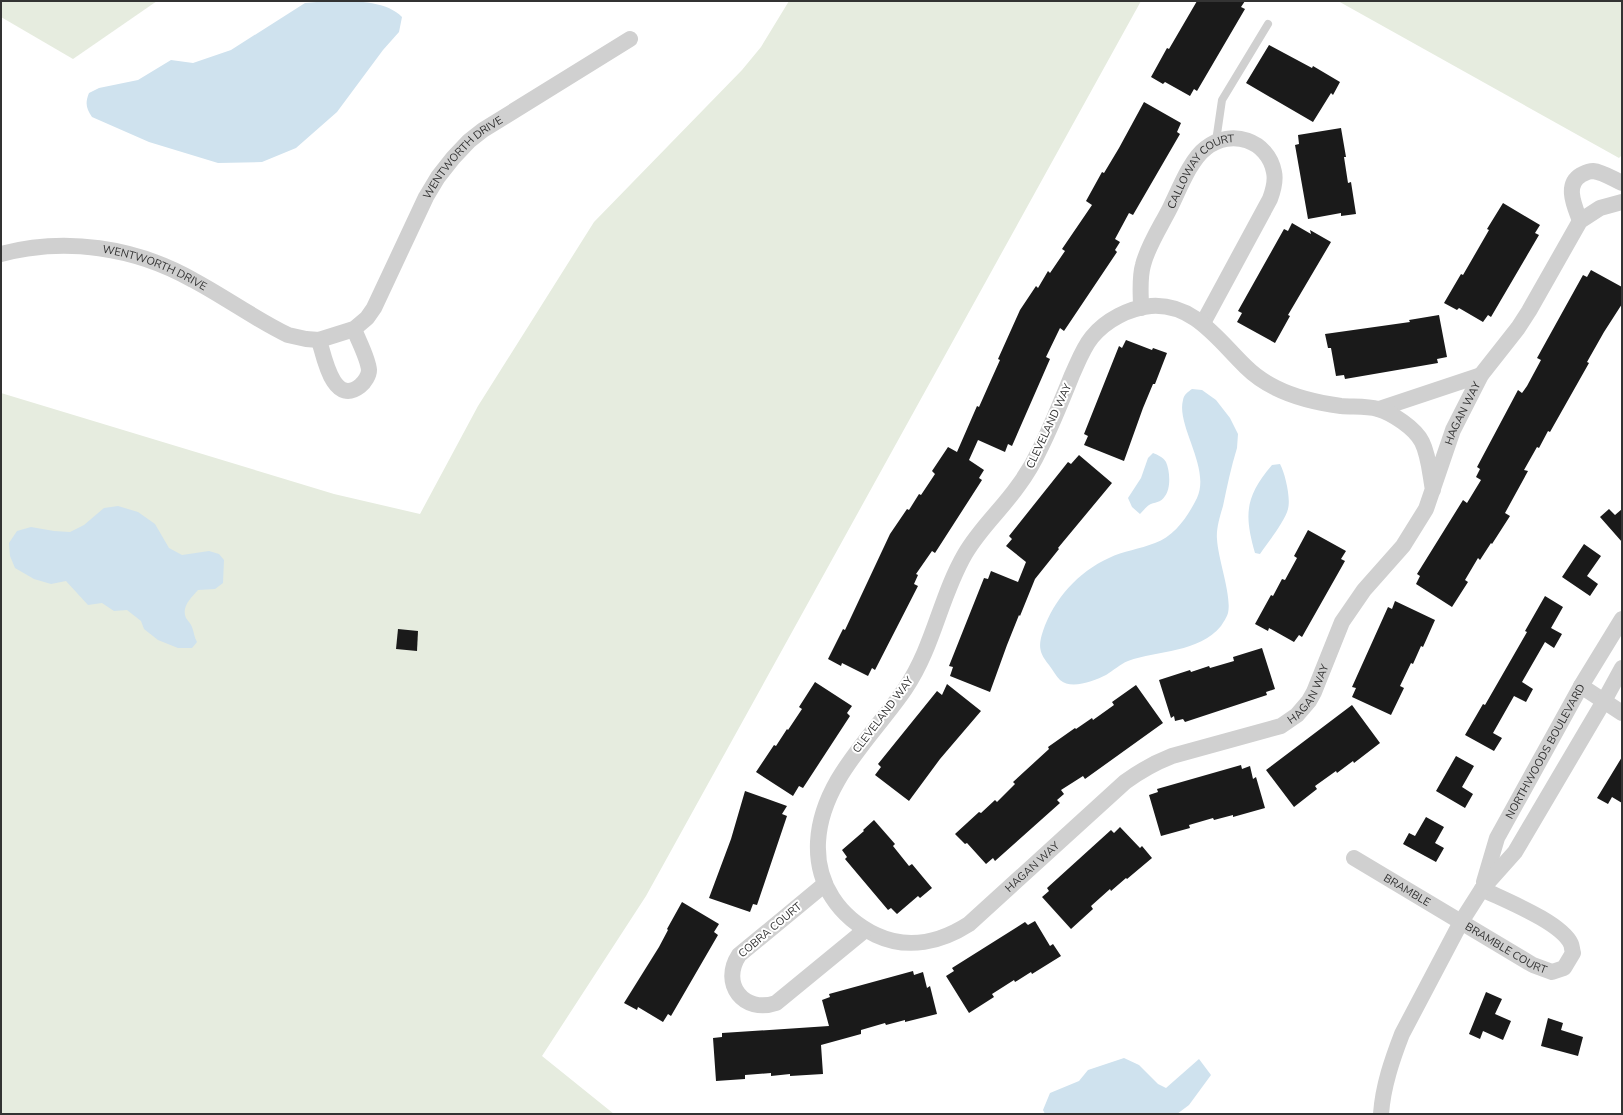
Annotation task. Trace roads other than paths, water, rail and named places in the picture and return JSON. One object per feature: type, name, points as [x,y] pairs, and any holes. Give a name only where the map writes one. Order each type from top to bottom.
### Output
[{"type":"street","name":"WENTWORTH DRIVE","points":[[1,254],[31,248],[78,246],[120,252],[140,257],[192,279],[288,335],[319,340],[354,328],[367,318],[374,308],[426,197],[438,176],[470,141],[483,130],[630,39]]},
{"type":"street","name":"CALLOWAY COURT","points":[[1141,308],[1141,272],[1151,246],[1195,160],[1205,148],[1216,141],[1228,137],[1253,142],[1268,158],[1274,173],[1274,182],[1270,199],[1203,323]]},
{"type":"street","points":[[1580,221],[1573,203],[1571,188],[1578,177],[1590,171],[1597,172],[1622,183]]},
{"type":"street","name":"HAGAN WAY","points":[[825,884],[832,898],[841,910],[851,921],[866,930],[883,938],[900,943],[930,942],[955,933],[969,924],[1125,782],[1139,772],[1172,756],[1281,726],[1298,715],[1309,701],[1316,688],[1328,653],[1342,622],[1364,590],[1403,546],[1426,509],[1453,430],[1481,375],[1504,347],[1529,311],[1580,221],[1600,208],[1620,202]]},
{"type":"street","name":"CLEVELAND WAY","points":[[825,884],[818,861],[818,840],[827,803],[846,765],[898,698],[915,673],[924,656],[957,568],[985,526],[1017,488],[1029,469],[1040,449],[1082,353],[1092,337],[1111,320],[1122,314],[1152,306],[1178,309],[1203,323],[1249,370],[1276,388],[1311,401],[1341,406],[1379,409],[1481,375]]},
{"type":"street","points":[[319,340],[331,379],[342,389],[352,390],[360,386],[369,372],[368,365],[354,328]]},
{"type":"street","name":"CLEVELAND WAY","points":[[1379,409],[1405,423],[1420,439],[1427,456],[1433,490]]},
{"type":"street","name":"NORTHWOODS BOULEVARD","points":[[1482,889],[1497,838],[1581,686],[1622,619]]},
{"type":"street","points":[[1603,650],[1622,663]]},
{"type":"street","name":"NORTHWOODS BOULEVARD","points":[[1381,1114],[1390,1068],[1397,1047],[1461,922],[1482,889],[1515,852],[1604,702],[1622,668]]},
{"type":"street","points":[[1581,686],[1622,713]]},
{"type":"street","name":"BRAMBLE","points":[[1354,858],[1461,922]]},
{"type":"street","name":"COBRA COURT","points":[[825,884],[738,955],[731,970],[732,979],[738,994],[744,1000],[759,1006],[767,1006],[776,1003],[866,930]]},
{"type":"street","name":"BRAMBLE COURT","points":[[1461,922],[1533,965],[1552,972],[1564,968],[1573,953],[1571,943],[1557,929],[1533,913],[1482,889]]},
{"type":"lane","points":[[1216,141],[1222,100],[1268,24]]},
{"type":"water","points":[[328,1],[378,4],[387,7],[402,17],[399,32],[383,50],[337,112],[296,148],[262,162],[218,163],[149,142],[92,117],[88,111],[87,100],[89,93],[99,88],[138,80],[171,60],[193,63],[231,50],[305,3]]},
{"type":"water","points":[[1192,389],[1202,390],[1216,400],[1230,418],[1238,434],[1237,448],[1217,531],[1218,547],[1227,587],[1229,606],[1227,616],[1221,626],[1212,635],[1190,646],[1128,661],[1106,675],[1083,684],[1065,683],[1060,680],[1046,661],[1041,653],[1040,645],[1041,636],[1048,619],[1068,588],[1087,571],[1109,558],[1155,543],[1169,536],[1180,525],[1197,498],[1200,486],[1200,474],[1184,422],[1182,410],[1184,396]]},
{"type":"water","points":[[1153,453],[1162,457],[1166,462],[1169,475],[1168,489],[1163,498],[1149,505],[1140,514],[1132,507],[1128,498],[1141,478],[1148,458]]},
{"type":"water","points":[[1280,464],[1287,486],[1289,499],[1288,509],[1280,526],[1260,554],[1255,553],[1249,527],[1249,506],[1256,487],[1263,476],[1272,465]]},
{"type":"water","points":[[118,506],[138,512],[155,524],[169,548],[182,555],[209,551],[219,554],[224,560],[223,583],[215,589],[198,590],[186,606],[186,618],[192,626],[197,642],[192,648],[178,648],[158,640],[144,629],[141,621],[127,610],[114,611],[102,603],[88,605],[66,581],[51,584],[34,579],[15,568],[10,556],[9,543],[17,531],[31,527],[70,532],[84,525],[104,508]]},
{"type":"water","points":[[1124,1058],[1139,1065],[1158,1084],[1166,1088],[1199,1059],[1211,1075],[1189,1105],[1177,1114],[1045,1114],[1043,1110],[1050,1093],[1079,1081],[1088,1070]]}]
